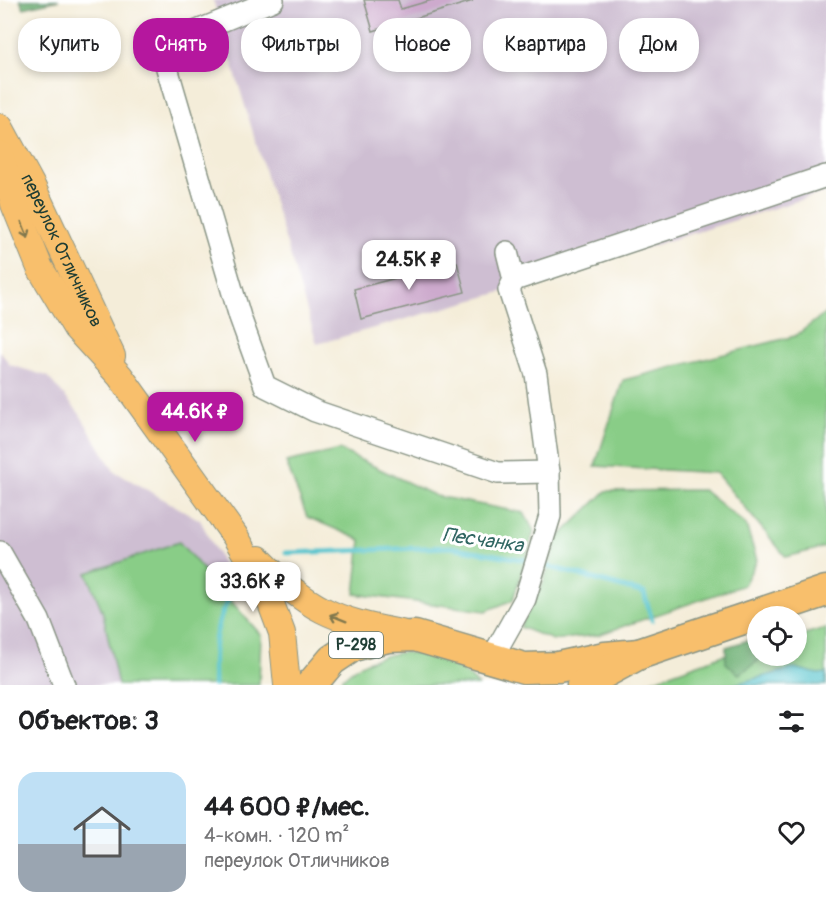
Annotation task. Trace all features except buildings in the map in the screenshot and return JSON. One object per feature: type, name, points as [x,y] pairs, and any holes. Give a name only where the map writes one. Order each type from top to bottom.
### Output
[{"type":"highway","name":"Р-298","points":[[582,685],[639,654],[826,591]]},
{"type":"highway","name":"Р-298","points":[[311,685],[332,660],[353,646],[369,640],[415,636],[509,664],[540,668],[639,654]]},
{"type":"highway","name":"Р-298","points":[[481,655],[501,685]]},
{"type":"main road","name":"переулок Отличников","points":[[0,127],[33,188],[120,376]]},
{"type":"main road","name":"переулок Отличников","points":[[0,154],[14,204],[40,268],[76,328],[120,376],[235,536]]},
{"type":"main road","points":[[235,536],[291,591],[310,605],[344,621],[415,636]]},
{"type":"main road","points":[[235,536],[264,585],[278,618],[285,651],[287,685]]},
{"type":"lane","points":[[273,0],[180,38],[170,54],[167,68],[240,317],[265,386],[315,411],[498,473],[549,472]]},
{"type":"lane","points":[[514,280],[826,176]]},
{"type":"lane","points":[[481,655],[525,598],[544,542],[550,516],[549,472],[536,374],[509,290],[514,280],[507,252]]},
{"type":"lane","points":[[0,552],[39,620],[64,685]]},
{"type":"shaded area","points":[[213,0],[826,0],[826,192],[509,290],[317,344],[229,53],[229,18],[218,18]]},
{"type":"shaded area","points":[[0,351],[10,365],[47,376],[79,413],[114,471],[200,520],[230,577],[195,639],[198,685],[0,685]]},
{"type":"green space","points":[[20,0],[59,0],[24,8]]},
{"type":"green space","points":[[826,313],[826,547],[786,557],[716,473],[595,466],[623,380],[795,336]]},
{"type":"green space","points":[[340,450],[436,496],[524,513],[534,531],[513,600],[486,611],[355,594],[361,540],[307,517],[286,462]]},
{"type":"green space","points":[[703,490],[746,525],[757,560],[744,585],[598,635],[553,640],[520,627],[543,583],[558,538],[606,491]]},
{"type":"green space","points":[[179,542],[261,635],[259,685],[118,685],[103,613],[87,573]]},
{"type":"green space","points":[[826,628],[826,685],[639,685],[735,651],[747,654],[747,666],[807,666],[807,633]]},
{"type":"green space","points":[[747,641],[747,666],[751,666],[739,674],[726,663],[726,647]]},
{"type":"green space","points":[[403,652],[444,661],[462,671],[478,685],[337,685],[343,677],[358,666]]},
{"type":"water","points":[[795,668],[818,674],[826,673],[826,685],[731,685]]},
{"type":"waterway","name":"Песчанка","points":[[286,553],[450,547],[531,561]]},
{"type":"waterway","name":"Песчанка","points":[[540,564],[644,593],[652,620]]},
{"type":"waterway","name":"Песчанка","points":[[214,685],[216,635],[234,587]]}]
